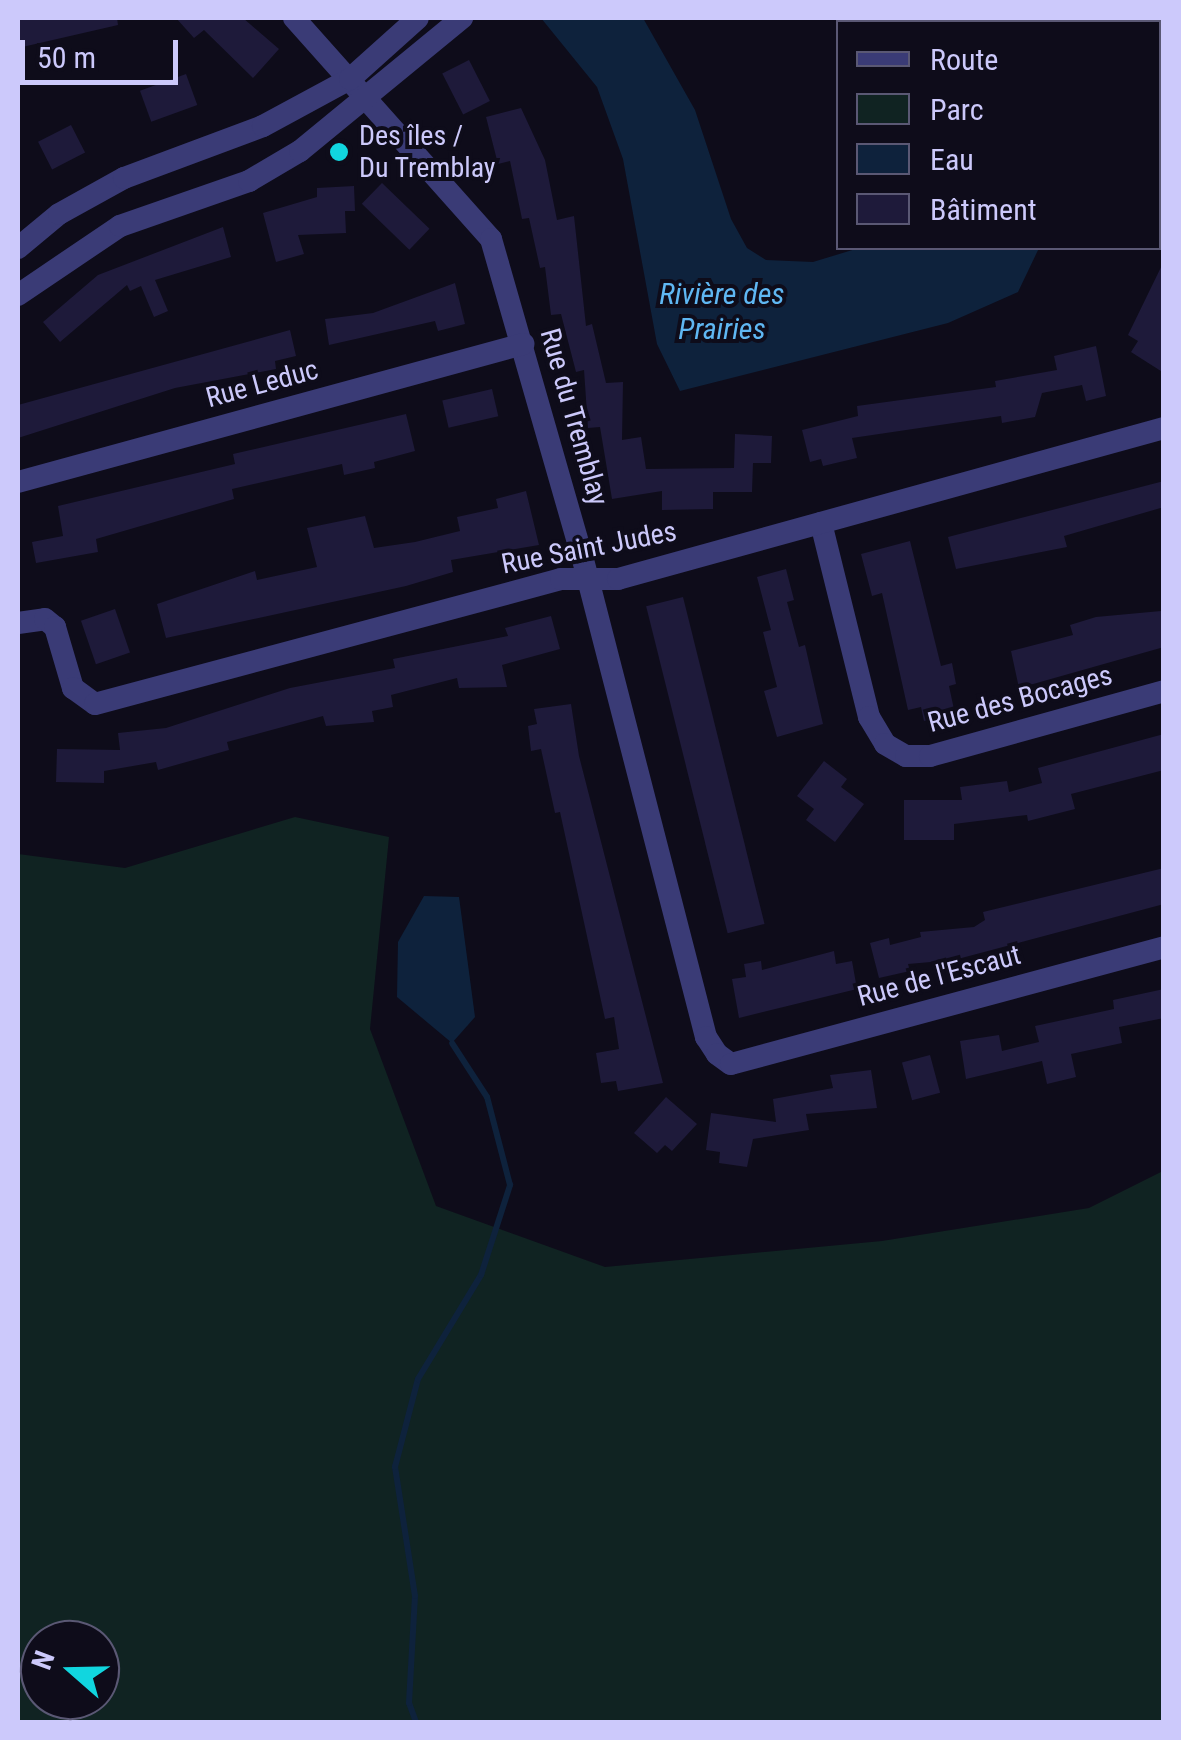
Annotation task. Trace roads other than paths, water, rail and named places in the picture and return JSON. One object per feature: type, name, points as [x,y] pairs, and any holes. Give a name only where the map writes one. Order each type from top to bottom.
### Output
[{"type":"street","name":"Rue du Tremblay","points":[[294,18],[485,227],[523,344],[588,579],[706,1036],[731,1064]]},
{"type":"street","points":[[18,248],[58,214],[124,178],[263,126],[350,79],[418,18]]},
{"type":"street","points":[[18,295],[68,254],[120,226],[249,181],[368,98],[462,18]]},
{"type":"street","name":"Rue Leduc","points":[[18,482],[523,344]]},
{"type":"street","name":"Rue Saint Judes","points":[[18,624],[45,619],[56,627],[74,688],[96,704],[561,578],[618,579],[1164,428]]},
{"type":"street","name":"Rue des Bocages","points":[[822,524],[870,717],[885,744],[906,756],[930,756],[1164,691]]},
{"type":"street","name":"Rue de l'Escaut","points":[[731,1064],[1164,947]]},
{"type":"water","name":"Rivière des Prairies","points":[[541,18],[643,18],[695,110],[731,219],[747,248],[766,260],[813,262],[852,250],[1038,250],[1018,292],[948,323],[680,391],[657,344],[623,159],[597,87]]},
{"type":"water","points":[[424,896],[459,897],[475,1017],[452,1043],[397,997],[398,942]]},
{"type":"waterway","points":[[416,1722],[409,1703],[415,1596],[395,1467],[418,1379],[481,1275],[510,1185],[487,1097],[452,1043]]},
{"type":"place","name":"Des îles / Du Tremblay","points":[[339,152]]}]
